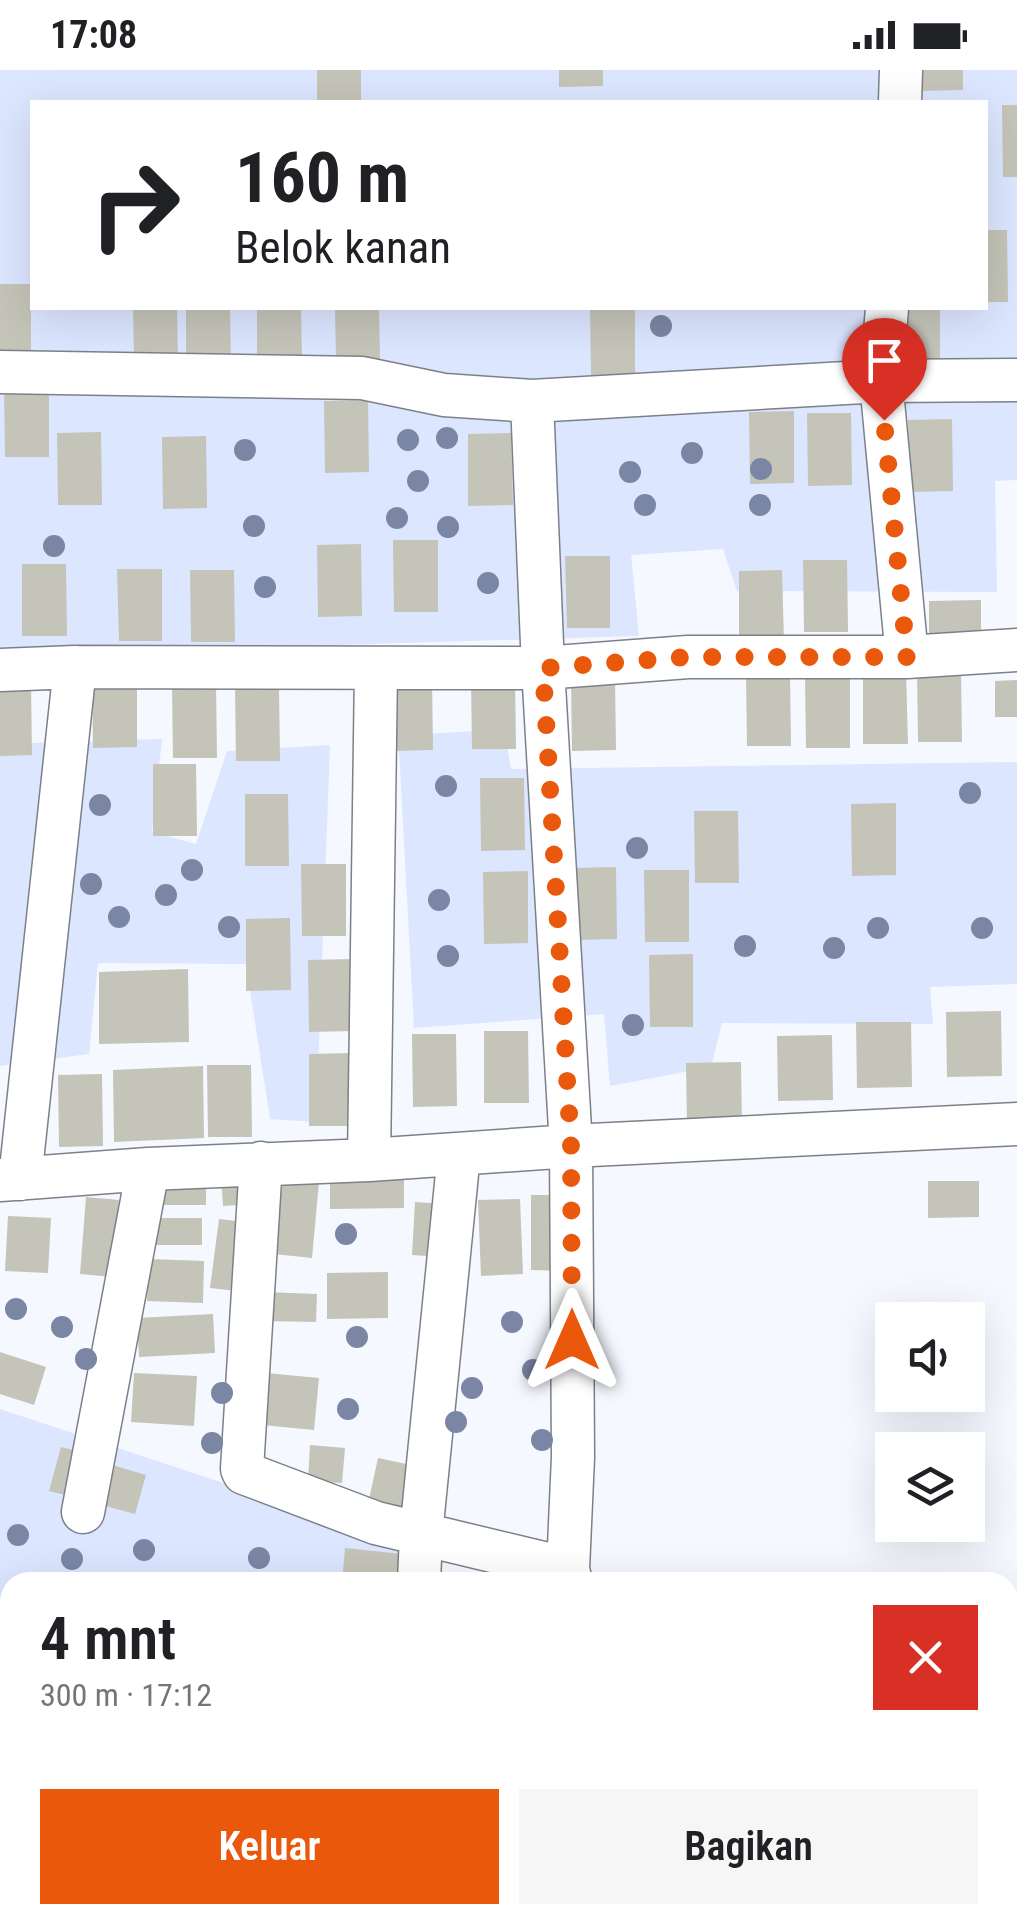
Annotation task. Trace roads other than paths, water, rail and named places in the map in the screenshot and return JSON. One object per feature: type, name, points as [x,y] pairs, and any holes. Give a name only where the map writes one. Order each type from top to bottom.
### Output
[{"type":"street","points":[[900,100],[901,70]]},
{"type":"street","points":[[887,310],[880,381],[907,657]]},
{"type":"street","points":[[0,372],[362,378],[444,395],[532,400],[880,381],[1017,380]]},
{"type":"street","points":[[532,400],[543,668],[571,1146],[570,1572]]},
{"type":"street","points":[[0,670],[543,668],[688,657],[907,657],[1017,650]]},
{"type":"street","points":[[75,667],[10,1180],[148,1169],[1017,1124]]},
{"type":"street","points":[[369,1160],[376,669]]},
{"type":"street","points":[[419,1572],[459,1154]]},
{"type":"street","points":[[261,1163],[242,1469],[249,1476],[376,1523],[556,1572]]},
{"type":"street","points":[[83,1512],[148,1169]]}]
